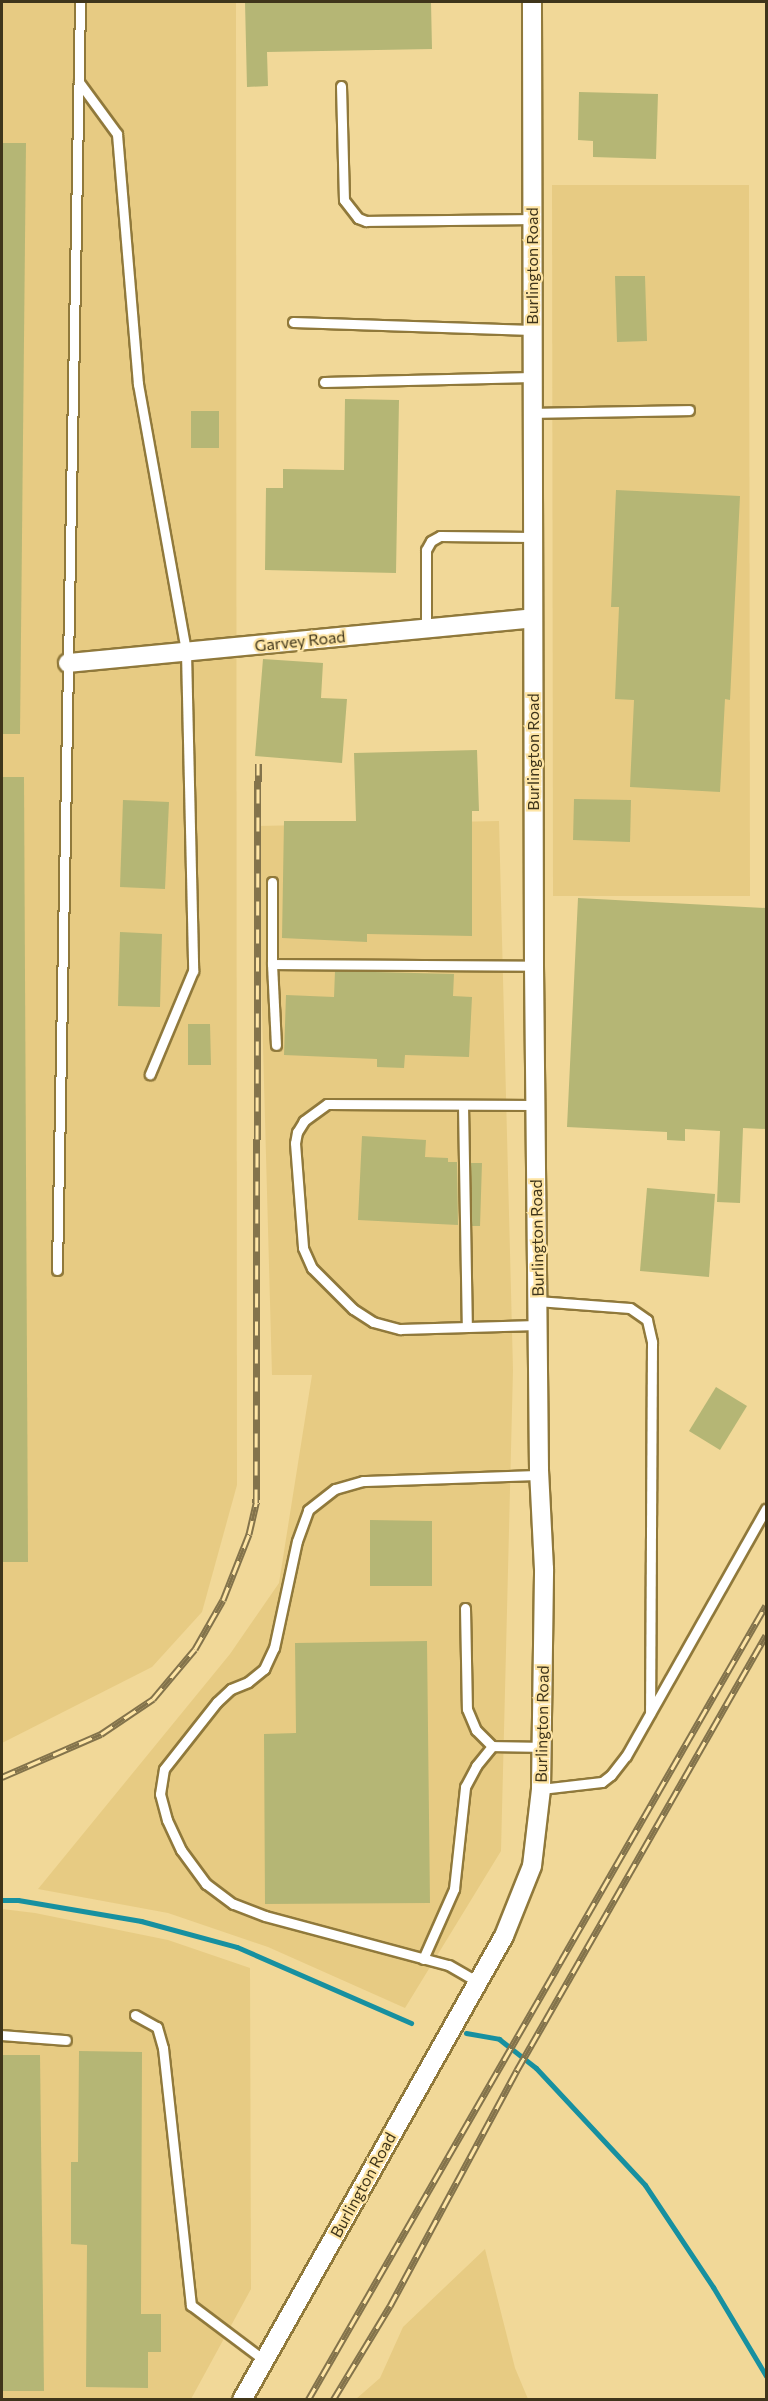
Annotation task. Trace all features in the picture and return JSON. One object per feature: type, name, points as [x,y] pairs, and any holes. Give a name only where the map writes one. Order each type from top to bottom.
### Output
[{"type":"street","name":"Burlington Road","points":[[242,2400],[504,1936],[532,1866],[541,1789],[543,1747],[544,1569],[539,1475],[535,1105],[532,2]]},
{"type":"street","name":"Garvey Road","points":[[68,663],[532,618]]},
{"type":"lane","points":[[57,1270],[80,2]]},
{"type":"lane","points":[[79,82],[117,134],[138,384],[186,652],[193,971],[150,1074]]},
{"type":"lane","points":[[341,86],[344,200],[358,218],[366,221],[532,219]]},
{"type":"lane","points":[[293,322],[532,330]]},
{"type":"lane","points":[[324,382],[532,377]]},
{"type":"lane","points":[[532,413],[689,410]]},
{"type":"lane","points":[[426,628],[426,550],[431,541],[440,536],[532,537]]},
{"type":"lane","points":[[272,882],[272,964],[276,1045]]},
{"type":"lane","points":[[272,964],[534,966]]},
{"type":"lane","points":[[535,1105],[327,1104],[304,1121],[297,1132],[295,1143],[303,1248],[312,1268],[331,1290],[353,1309],[373,1322],[400,1329],[537,1325]]},
{"type":"lane","points":[[462,1105],[467,1327]]},
{"type":"lane","points":[[537,1301],[630,1308],[647,1320],[652,1342],[650,1713]]},
{"type":"lane","points":[[478,1982],[448,1965],[265,1916],[233,1904],[206,1884],[181,1850],[166,1820],[160,1794],[164,1769],[217,1702],[231,1689],[248,1682],[264,1669],[274,1648],[297,1541],[308,1510],[335,1489],[363,1481],[539,1475]]},
{"type":"lane","points":[[541,1789],[602,1782],[611,1775],[650,1713],[766,1509]]},
{"type":"lane","points":[[465,1608],[467,1708],[476,1731],[492,1746],[543,1747]]},
{"type":"lane","points":[[423,1959],[454,1889],[465,1787],[476,1766],[492,1746]]},
{"type":"lane","points":[[135,2015],[157,2026],[163,2048],[191,2305],[264,2360]]},
{"type":"lane","points":[[2,2036],[66,2040]]},
{"type":"shaded area","points":[[2,2],[236,2],[237,1485],[202,1612],[152,1667],[2,1743]]},
{"type":"shaded area","points":[[552,185],[749,185],[750,896],[553,896]]},
{"type":"shaded area","points":[[499,821],[513,1370],[501,1851],[405,2008],[268,1947],[168,1913],[38,1889],[230,1654],[279,1583],[312,1375],[272,1375],[257,826]]},
{"type":"shaded area","points":[[2,1909],[35,1913],[168,1940],[250,1968],[251,2289],[191,2399],[2,2400]]},
{"type":"shaded area","points":[[485,2249],[515,2368],[528,2399],[356,2399],[380,2378],[403,2327]]},
{"type":"building","points":[[245,2],[431,2],[432,49],[267,52],[268,86],[247,87]]},
{"type":"building","points":[[579,92],[658,94],[656,159],[593,157],[593,141],[578,140]]},
{"type":"building","points":[[2,143],[26,143],[20,734],[2,734]]},
{"type":"building","points":[[615,276],[645,276],[647,341],[617,342]]},
{"type":"building","points":[[345,399],[399,400],[396,573],[265,570],[266,488],[283,488],[283,469],[344,470]]},
{"type":"building","points":[[191,411],[219,411],[219,448],[191,448]]},
{"type":"building","points":[[616,490],[740,496],[730,700],[725,699],[720,792],[630,787],[634,700],[615,699],[619,607],[611,607]]},
{"type":"building","points":[[263,659],[323,663],[321,698],[347,699],[342,763],[255,756]]},
{"type":"building","points":[[477,750],[479,811],[472,811],[472,936],[367,934],[367,942],[282,938],[284,821],[356,821],[354,753]]},
{"type":"building","points":[[2,777],[24,777],[28,1562],[2,1562]]},
{"type":"building","points":[[574,799],[631,800],[630,842],[573,840]]},
{"type":"building","points":[[123,800],[169,802],[165,889],[120,887]]},
{"type":"building","points":[[578,898],[766,908],[766,1129],[743,1128],[740,1203],[717,1202],[720,1131],[685,1129],[685,1141],[667,1140],[667,1132],[567,1127]]},
{"type":"building","points":[[120,932],[162,934],[160,1007],[118,1006]]},
{"type":"building","points":[[335,971],[454,974],[453,996],[472,997],[469,1057],[405,1055],[404,1068],[377,1067],[377,1059],[284,1055],[286,995],[334,997]]},
{"type":"building","points":[[188,1024],[210,1024],[211,1065],[188,1065]]},
{"type":"building","points":[[362,1136],[426,1140],[425,1157],[448,1158],[448,1162],[457,1162],[458,1225],[358,1220]]},
{"type":"building","points":[[471,1163],[482,1163],[480,1226],[472,1226]]},
{"type":"building","points":[[647,1188],[715,1194],[709,1277],[640,1271]]},
{"type":"building","points":[[716,1387],[747,1406],[720,1450],[689,1431]]},
{"type":"building","points":[[370,1520],[432,1521],[432,1586],[370,1586]]},
{"type":"building","points":[[427,1641],[430,1903],[265,1904],[264,1734],[296,1733],[295,1643]]},
{"type":"building","points":[[79,2051],[142,2052],[141,2314],[161,2314],[161,2352],[148,2352],[148,2388],[86,2387],[87,2245],[71,2244],[71,2162],[78,2162]]},
{"type":"building","points":[[2,2055],[40,2055],[44,2391],[2,2391]]},
{"type":"waterway","points":[[2,1900],[18,1900],[141,1921],[237,1947],[411,2023]]},
{"type":"waterway","points":[[466,2033],[499,2039],[536,2068],[645,2185],[713,2287],[766,2376]]},
{"type":"railway","points":[[2,1777],[101,1734],[153,1699],[195,1649],[223,1600],[249,1534],[256,1503],[258,764]]},
{"type":"railway","points":[[308,2400],[766,1605]]},
{"type":"railway","points":[[333,2400],[390,2306],[517,2070],[766,1635]]}]
